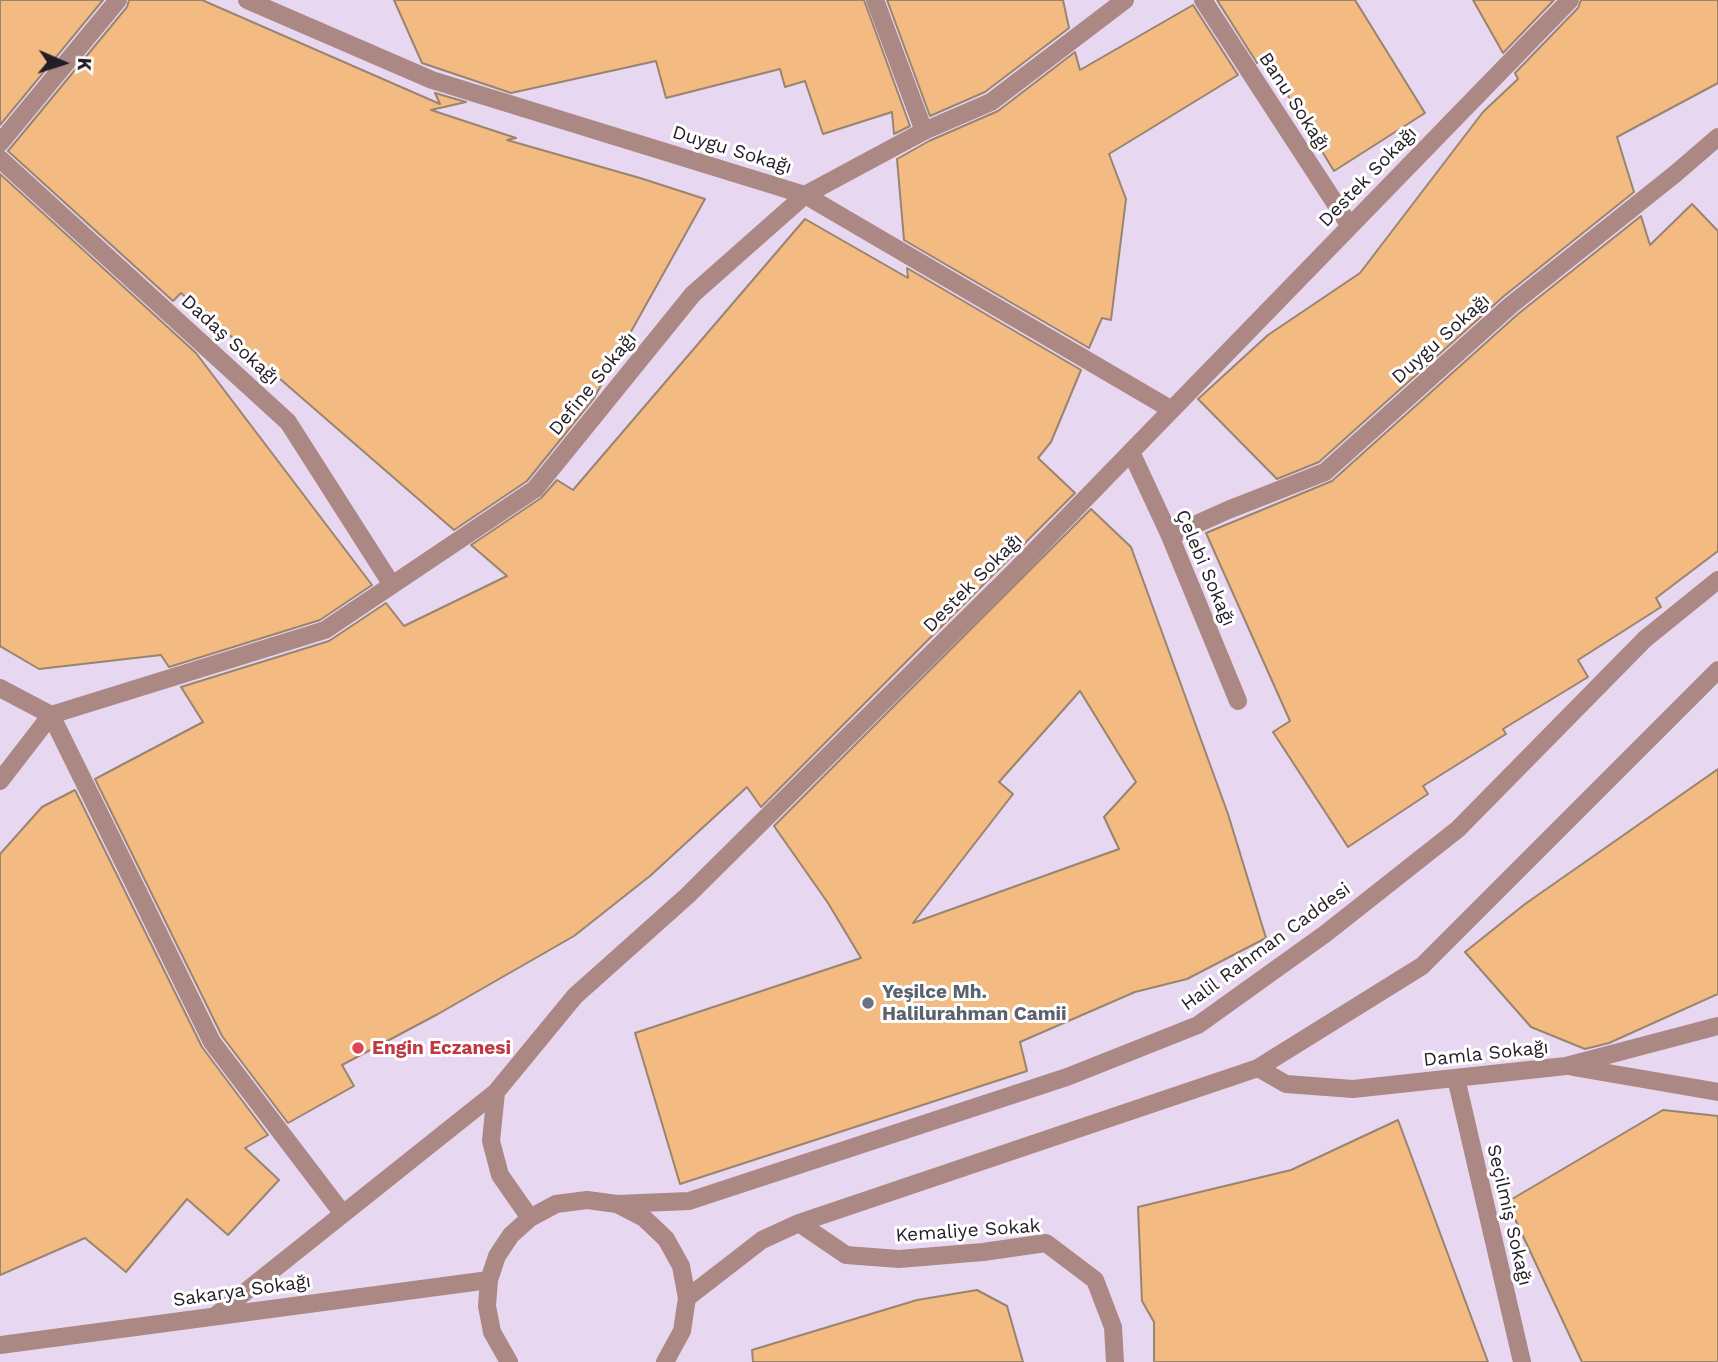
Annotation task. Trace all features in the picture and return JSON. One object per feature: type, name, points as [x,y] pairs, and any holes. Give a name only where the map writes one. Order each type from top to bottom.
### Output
[{"type":"street","points":[[0,143],[118,0]]},
{"type":"street","name":"Duygu Sokağı","points":[[247,0],[432,80],[805,195],[1172,411]]},
{"type":"street","points":[[875,0],[924,131]]},
{"type":"street","name":"Define Sokağı","points":[[51,715],[325,631],[535,489],[693,294],[805,195],[924,131],[991,102],[1125,0]]},
{"type":"street","name":"Banu Sokağı","points":[[1203,0],[1350,226]]},
{"type":"street","name":"Destek Sokağı","points":[[215,1316],[496,1093],[575,996],[687,896],[776,810],[1172,411],[1570,0]]},
{"type":"street","name":"Duygu Sokağı","points":[[1170,536],[1325,472],[1511,305],[1718,137]]},
{"type":"street","name":"Dadaş Sokağı","points":[[0,159],[288,422],[393,585]]},
{"type":"street","name":"Çelebi Sokağı","points":[[1131,452],[1170,536],[1238,701]]},
{"type":"street","name":"Halil Rahman Caddesi","points":[[617,1205],[688,1201],[1067,1077],[1198,1025],[1325,934],[1458,829],[1645,639],[1718,580]]},
{"type":"street","points":[[687,1298],[762,1240],[799,1223],[1258,1068],[1422,966],[1718,670]]},
{"type":"street","points":[[0,688],[51,715],[212,1042],[343,1214]]},
{"type":"street","points":[[0,781],[51,715]]},
{"type":"street","name":"Damla Sokağı","points":[[1258,1068],[1286,1084],[1353,1089],[1566,1066],[1718,1026]]},
{"type":"street","points":[[1566,1066],[1718,1092]]},
{"type":"street","name":"Seçilmiş Sokağı","points":[[1456,1078],[1522,1362]]},
{"type":"street","points":[[496,1093],[491,1141],[500,1175],[530,1218]]},
{"type":"street","points":[[509,1362],[492,1332],[487,1306],[489,1280],[497,1256],[510,1235],[530,1218],[556,1204],[587,1200],[617,1205],[644,1218],[666,1239],[681,1266],[687,1298],[682,1331],[665,1362]]},
{"type":"street","name":"Kemaliye Sokak","points":[[799,1223],[846,1255],[899,1259],[983,1252],[1046,1243],[1095,1280],[1113,1327],[1115,1362]]},
{"type":"street","name":"Sakarya Sokağı","points":[[0,1345],[489,1280]]},
{"type":"building","points":[[0,0],[103,0],[0,125]]},
{"type":"building","points":[[129,0],[202,0],[440,104],[435,93],[466,102],[431,110],[516,138],[507,140],[705,199],[594,398],[527,481],[454,530],[181,293],[173,301],[8,151],[127,7]]},
{"type":"building","points":[[394,0],[864,0],[910,126],[894,134],[892,112],[823,134],[805,81],[785,87],[780,69],[666,98],[656,61],[511,93],[422,63]]},
{"type":"building","points":[[887,0],[1063,0],[1069,28],[985,92],[930,116]]},
{"type":"building","points":[[1217,0],[1355,0],[1425,113],[1334,171],[1265,58],[1257,63]]},
{"type":"building","points":[[1473,0],[1554,0],[1503,53]]},
{"type":"building","points":[[1581,0],[1718,0],[1718,83],[1617,137],[1634,192],[1504,296],[1319,462],[1277,479],[1198,399],[1268,335],[1360,273],[1483,112],[1518,79],[1515,73],[1578,8]]},
{"type":"building","points":[[1193,5],[1238,75],[1109,154],[1126,199],[1111,320],[1102,318],[1089,348],[904,240],[897,159],[929,141],[998,111],[1075,52],[1080,70]]},
{"type":"building","points":[[0,174],[196,353],[372,585],[320,620],[169,667],[161,655],[39,669],[0,646]]},
{"type":"building","points":[[1692,204],[1718,231],[1718,551],[1656,598],[1661,607],[1578,660],[1588,677],[1503,729],[1506,734],[1423,786],[1428,794],[1348,847],[1273,732],[1290,721],[1206,533],[1332,481],[1518,314],[1641,216],[1650,245]]},
{"type":"building","points":[[805,219],[908,278],[907,268],[1081,370],[1051,442],[1038,458],[1075,493],[761,807],[747,787],[650,876],[574,936],[342,1065],[354,1086],[288,1123],[222,1036],[95,779],[203,722],[181,687],[329,641],[386,603],[404,626],[507,576],[471,545],[541,498],[557,480],[573,490]]},
{"type":"building","points":[[1091,509],[1131,547],[1228,814],[1266,938],[1187,979],[1135,992],[1020,1042],[1027,1071],[680,1184],[635,1033],[861,958],[828,903],[774,826]],"holes":[[[1080,691],[1136,782],[1104,817],[1119,849],[913,923],[1013,794],[999,782]]]},
{"type":"building","points":[[1718,769],[1718,994],[1609,1043],[1585,1049],[1531,1027],[1465,952],[1525,904]]},
{"type":"building","points":[[75,790],[202,1047],[268,1135],[245,1148],[279,1180],[228,1235],[187,1199],[126,1272],[85,1238],[0,1275],[0,854],[42,807]]},
{"type":"building","points":[[1663,1110],[1718,1116],[1718,1362],[1582,1362],[1507,1202]]},
{"type":"building","points":[[1398,1120],[1488,1362],[1154,1362],[1154,1322],[1142,1301],[1138,1207],[1291,1170]]},
{"type":"building","points":[[977,1290],[1007,1306],[1023,1362],[753,1362],[752,1350],[917,1300]]},
{"type":"place","name":"Yeşilce Mh. Halilurahman Camii","points":[[868,1003]]},
{"type":"place","name":"Engin Eczanesi","points":[[358,1048]]}]
